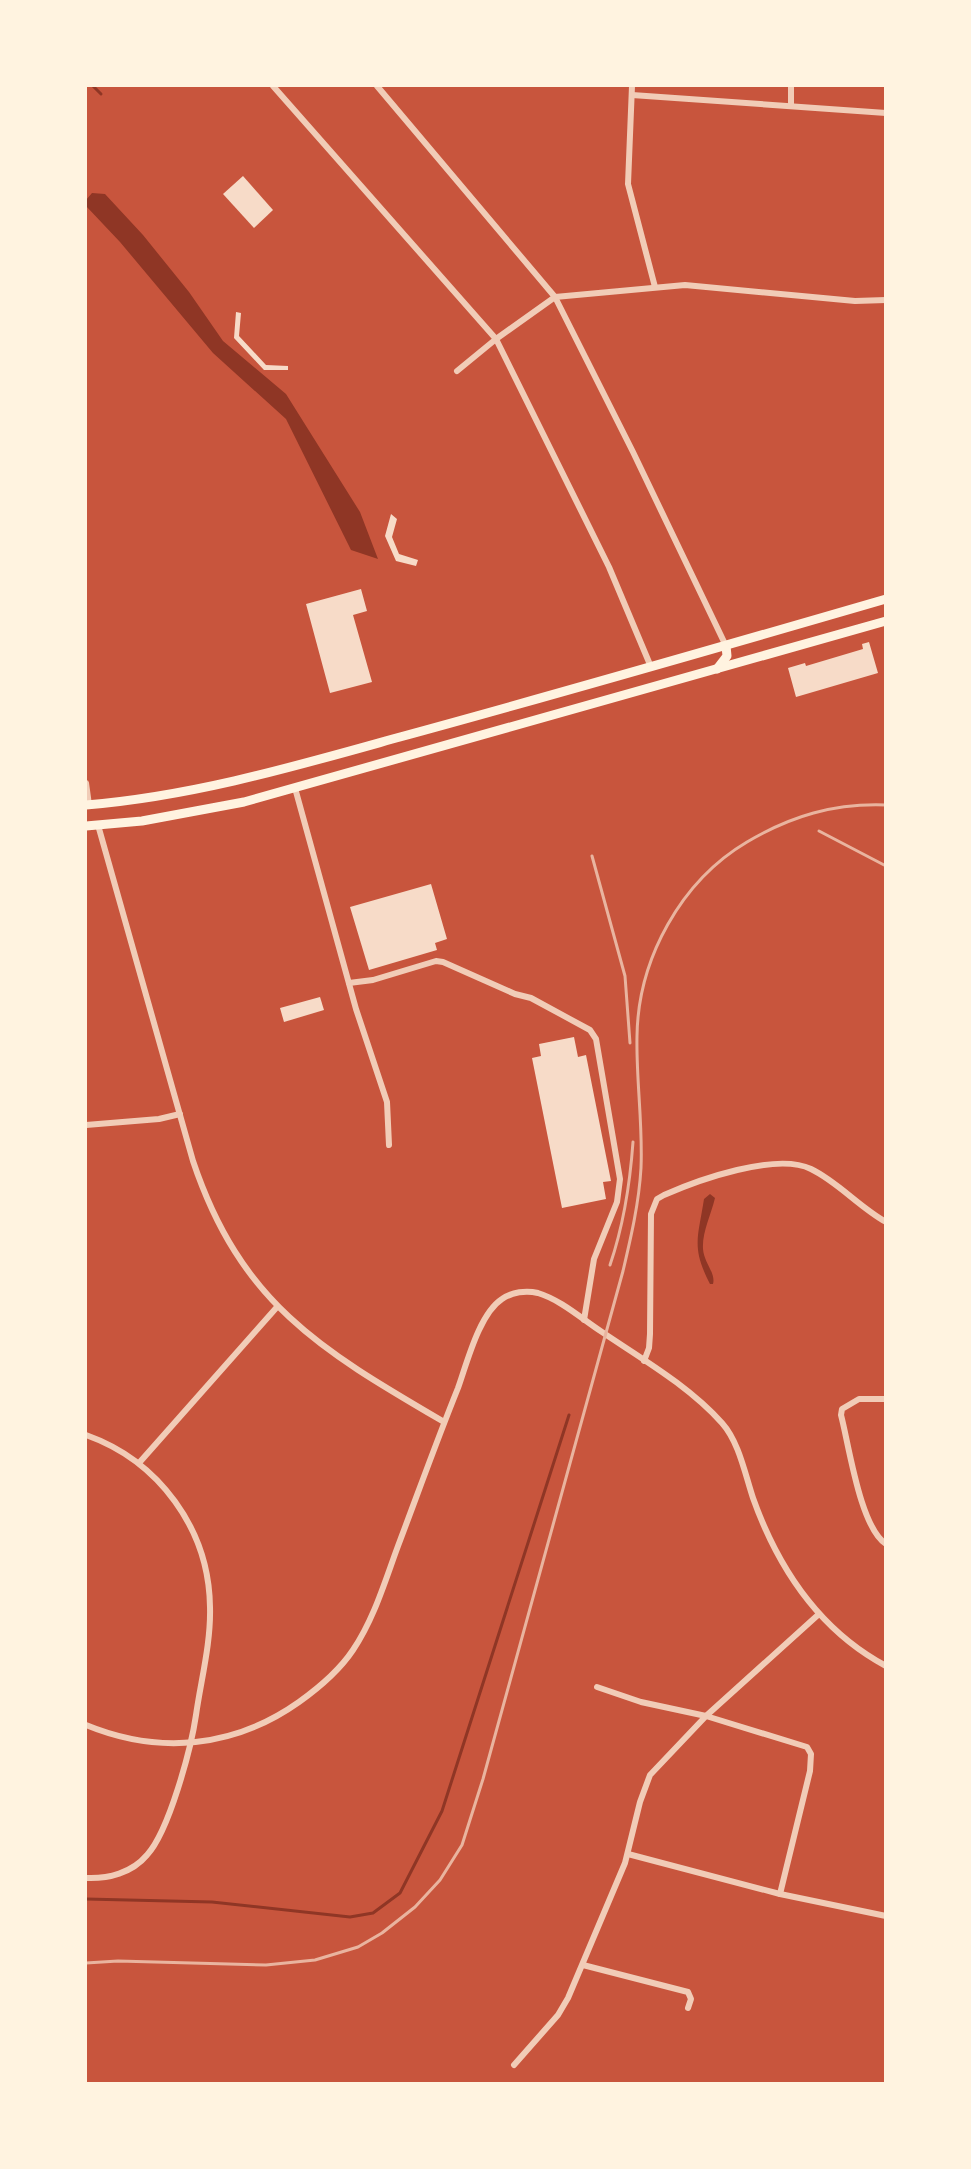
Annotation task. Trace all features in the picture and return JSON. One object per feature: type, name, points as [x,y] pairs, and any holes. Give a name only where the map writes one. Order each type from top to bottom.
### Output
[{"type":"main road","points":[[885,599],[290,768],[199,790],[87,805],[92,826],[185,814],[295,788],[715,671],[885,621]]},
{"type":"main road","points":[[715,671],[727,656],[726,646]]},
{"type":"main road","points":[[401,737],[407,757]]},
{"type":"main road","points":[[290,768],[295,788]]},
{"type":"street","points":[[273,86],[496,339],[609,567],[651,667]]},
{"type":"street","points":[[377,86],[555,297],[628,441],[726,646]]},
{"type":"street","points":[[632,86],[628,184],[655,287]]},
{"type":"street","points":[[791,86],[791,106]]},
{"type":"street","points":[[632,95],[885,113]]},
{"type":"street","points":[[457,371],[496,339],[555,297],[685,285],[855,301],[885,300]]},
{"type":"street","points":[[86,783],[87,805]]},
{"type":"street","points":[[295,788],[349,983],[387,1102],[388,1144]]},
{"type":"street","points":[[92,826],[193,1161],[213,1213],[246,1269],[277,1307],[299,1328],[334,1355],[444,1422]]},
{"type":"street","points":[[349,983],[373,980],[436,961],[443,962],[515,994],[531,998],[590,1030],[596,1039],[620,1179],[617,1202],[594,1259],[584,1320]]},
{"type":"street","points":[[86,1125],[159,1119],[180,1114]]},
{"type":"street","points":[[644,1361],[649,1348],[650,1334],[651,1214],[657,1199],[736,1172],[773,1165],[798,1165],[821,1175],[885,1222]]},
{"type":"street","points":[[86,1725],[135,1741],[192,1744],[233,1736],[266,1722],[307,1696],[342,1665],[363,1634],[382,1589],[481,1328],[493,1306],[500,1300],[508,1295],[529,1291],[553,1300],[644,1361],[722,1423],[735,1446],[777,1556],[796,1586],[819,1614],[852,1644],[885,1666]]},
{"type":"street","points":[[139,1463],[277,1307]]},
{"type":"street","points":[[885,1399],[851,1401],[842,1409],[841,1415],[867,1514],[878,1538],[885,1544]]},
{"type":"street","points":[[86,1435],[100,1440],[139,1463],[163,1486],[187,1519],[199,1546],[208,1578],[209,1626],[192,1744],[159,1838],[147,1855],[121,1873],[99,1879],[86,1878]]},
{"type":"street","points":[[514,2065],[558,2015],[583,1965],[628,1854],[640,1802],[650,1775],[706,1716],[819,1614]]},
{"type":"street","points":[[597,1687],[641,1702],[706,1716],[807,1747],[811,1754],[810,1771],[780,1894]]},
{"type":"street","points":[[628,1854],[780,1894],[885,1916]]},
{"type":"street","points":[[583,1965],[688,1992],[691,1999],[688,2008]]},
{"type":"shaded area","points":[[92,193],[105,194],[143,235],[189,292],[223,341],[286,394],[360,512],[378,559],[351,550],[286,419],[213,353],[120,242],[86,206],[86,200]]},
{"type":"shaded area","points":[[710,1194],[715,1198],[705,1230],[703,1249],[713,1276],[713,1284],[710,1284],[704,1271],[698,1251],[698,1233],[704,1199]]},
{"type":"building","points":[[243,176],[273,210],[254,228],[223,194]]},
{"type":"building","points":[[236,312],[241,313],[239,336],[266,365],[288,366],[288,370],[264,370],[234,338]]},
{"type":"building","points":[[391,514],[397,519],[392,537],[399,554],[418,560],[416,566],[396,561],[385,536]]},
{"type":"building","points":[[361,589],[367,611],[353,615],[372,682],[330,693],[306,604]]},
{"type":"building","points":[[869,642],[878,673],[796,697],[788,668],[805,663],[806,666],[863,649],[862,644]]},
{"type":"building","points":[[431,884],[447,939],[435,943],[437,950],[369,970],[350,907]]},
{"type":"building","points":[[320,997],[324,1010],[284,1022],[280,1008]]},
{"type":"building","points":[[574,1037],[578,1057],[586,1055],[611,1181],[603,1182],[606,1199],[562,1208],[532,1058],[541,1056],[539,1044]]},
{"type":"waterway","points":[[93,86],[101,94]]},
{"type":"waterway","points":[[86,1899],[212,1902],[350,1917],[373,1913],[400,1893],[442,1811],[569,1415]]},
{"type":"railway","points":[[86,1963],[118,1961],[266,1965],[315,1960],[358,1947],[382,1933],[415,1907],[440,1880],[462,1845],[483,1779],[623,1271],[637,1207],[641,1168],[637,1052],[639,1007],[645,979],[655,951],[683,900],[723,858],[747,842],[780,825],[814,813],[849,806],[886,805]]},
{"type":"railway","points":[[819,831],[886,866]]},
{"type":"railway","points":[[592,856],[625,976],[630,1043]]},
{"type":"railway","points":[[610,1265],[626,1204],[633,1142]]}]
